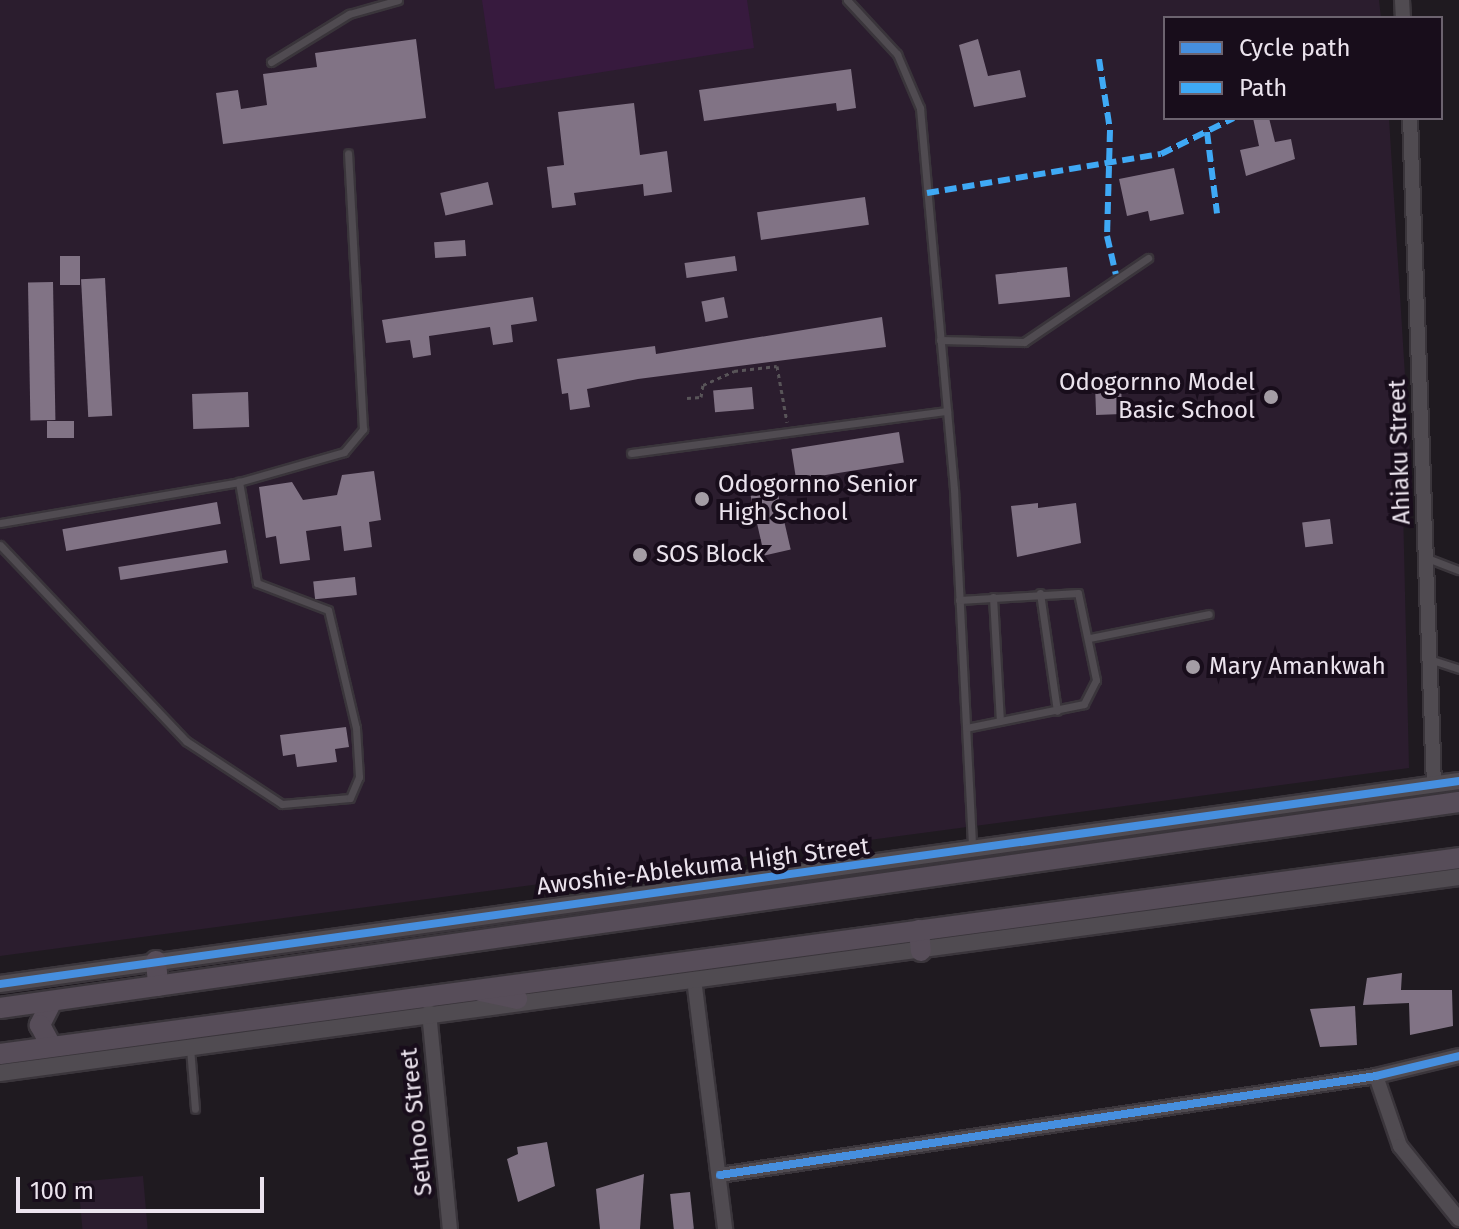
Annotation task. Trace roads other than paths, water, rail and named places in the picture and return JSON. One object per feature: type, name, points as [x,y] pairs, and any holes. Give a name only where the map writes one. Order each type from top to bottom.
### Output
[{"type":"main road","name":"Awoshie-Ablekuma High Street","points":[[0,1008],[51,1003],[771,886],[1459,802]]},
{"type":"main road","points":[[0,1054],[465,988],[920,940],[1459,858]]},
{"type":"main road","points":[[156,961],[158,986]]},
{"type":"main road","points":[[465,988],[517,999]]},
{"type":"main road","points":[[51,1003],[40,1025],[51,1046]]},
{"type":"street","name":"Ahiaku Street","points":[[1410,120],[1434,784]]},
{"type":"street","name":"Awoshie-Ablekuma High Street","points":[[0,984],[156,961],[771,886],[1459,781]]},
{"type":"street","points":[[0,1073],[517,999],[694,979],[920,940],[1459,877]]},
{"type":"street","points":[[694,979],[725,1229]]},
{"type":"street","name":"Sethoo Street","points":[[429,1012],[450,1229]]},
{"type":"street","points":[[720,1175],[1376,1076],[1459,1056]]},
{"type":"street","points":[[1376,1076],[1406,1157],[1459,1219]]},
{"type":"lane","points":[[271,62],[349,14],[398,0]]},
{"type":"lane","points":[[847,0],[897,54],[920,108],[947,411],[972,854]]},
{"type":"lane","points":[[0,523],[239,482],[344,452],[363,429],[348,153]]},
{"type":"lane","points":[[940,340],[1024,342],[1148,258]]},
{"type":"lane","points":[[631,453],[947,411]]},
{"type":"lane","points":[[0,545],[186,741],[282,804],[350,798],[359,777],[356,728],[328,610],[257,583],[239,482]]},
{"type":"lane","points":[[1425,557],[1459,570]]},
{"type":"lane","points":[[1040,593],[1057,711]]},
{"type":"lane","points":[[959,600],[1078,593],[1090,638],[1094,692],[1084,704],[966,728]]},
{"type":"lane","points":[[993,597],[1000,721]]},
{"type":"lane","points":[[1090,638],[1209,614]]},
{"type":"lane","points":[[1429,659],[1459,669]]},
{"type":"lane","points":[[190,1046],[195,1109]]},
{"type":"place","name":"Odogornno Model Basic School","points":[[1271,397]]},
{"type":"place","name":"Odogornno Senior High School","points":[[702,499]]},
{"type":"place","name":"SOS Block","points":[[640,555]]},
{"type":"place","name":"Mary Amankwah","points":[[1193,667]]}]
